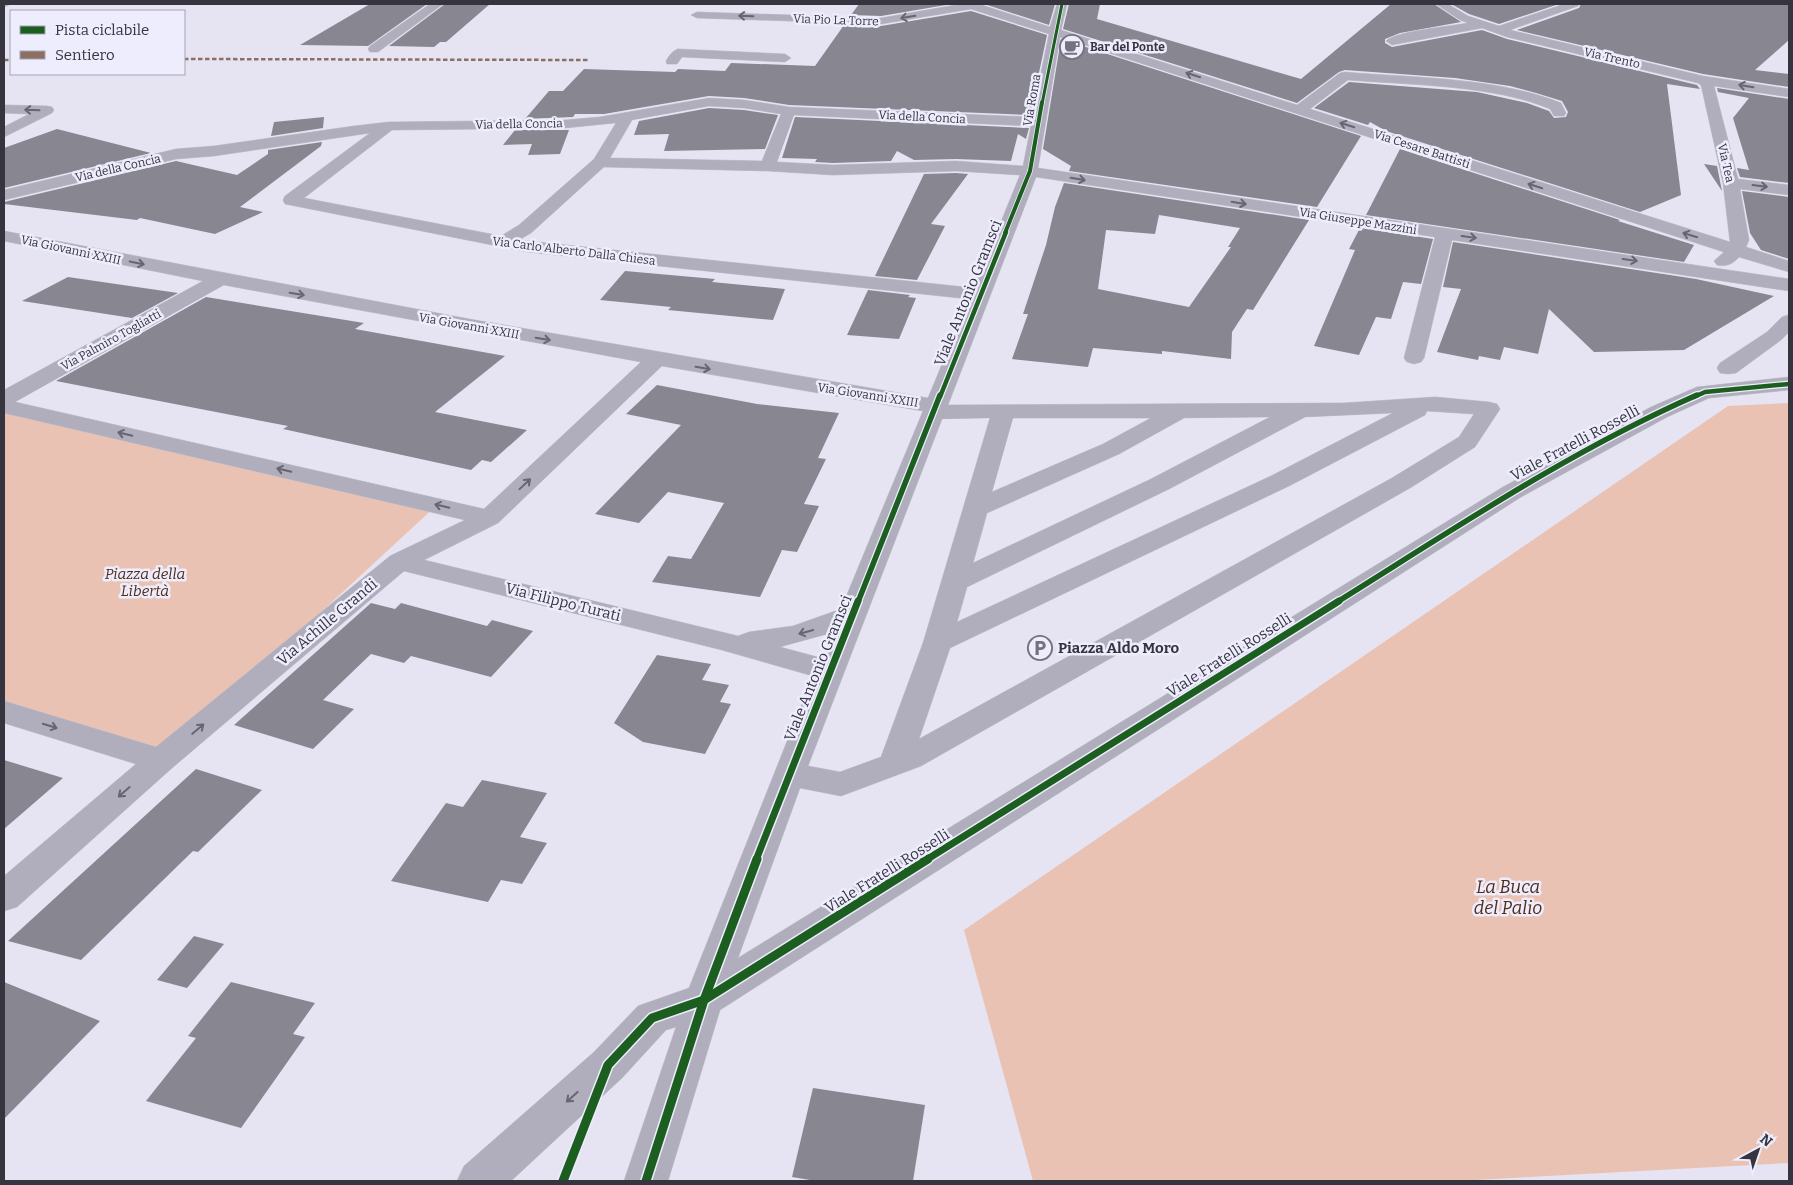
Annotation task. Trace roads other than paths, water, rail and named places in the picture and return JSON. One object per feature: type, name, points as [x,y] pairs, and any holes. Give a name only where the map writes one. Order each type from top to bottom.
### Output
[{"type":"street","points":[[374,49],[437,4]]},
{"type":"street","name":"Via Roma","points":[[1030,172],[1062,4]]},
{"type":"street","name":"Via Trento","points":[[1441,4],[1480,25],[1502,29],[1511,34],[1702,80],[1789,93]]},
{"type":"street","points":[[1502,29],[1574,4]]},
{"type":"street","name":"Via Cesare Battisti","points":[[970,5],[1054,38],[1087,42],[1789,267]]},
{"type":"street","name":"Via Pio La Torre","points":[[697,15],[881,21],[970,5]]},
{"type":"street","points":[[1392,40],[1480,25]]},
{"type":"street","points":[[672,61],[678,54],[784,58]]},
{"type":"street","points":[[1299,110],[1345,76],[1507,92],[1543,100],[1556,106],[1559,113]]},
{"type":"street","name":"Via Tea","points":[[1702,80],[1707,84],[1731,183],[1740,240],[1737,249]]},
{"type":"street","name":"Via della Concia","points":[[4,195],[176,154],[214,151],[389,126],[565,124],[626,118],[709,102],[744,104],[789,111],[1039,122]]},
{"type":"street","points":[[4,109],[47,110],[4,133]]},
{"type":"street","points":[[768,166],[789,111]]},
{"type":"street","points":[[502,243],[525,229],[600,162],[626,118]]},
{"type":"street","name":"Via Carlo Alberto Dalla Chiesa","points":[[389,126],[291,200],[528,247],[981,295]]},
{"type":"street","name":"Via Giuseppe Mazzini","points":[[600,162],[768,166],[833,170],[956,166],[1030,172],[1686,268],[1789,285]]},
{"type":"street","name":"Viale Antonio Gramsci","points":[[646,1181],[704,1000],[789,774],[1030,172]]},
{"type":"street","points":[[1731,183],[1789,190]]},
{"type":"street","points":[[1414,358],[1445,234]]},
{"type":"street","name":"Via Giovanni XXIII","points":[[4,236],[219,280],[935,409],[1003,412],[1344,410],[1427,405],[1489,408],[1467,442],[1401,483],[910,758],[894,764]]},
{"type":"street","name":"Via Giuseppe Mazzini","points":[[1686,268],[1720,262],[1730,258],[1737,249]]},
{"type":"street","name":"Via Palmiro Togliatti","points":[[4,400],[219,280]]},
{"type":"street","points":[[1728,368],[1774,336],[1789,321]]},
{"type":"street","name":"Via Achille Grandi","points":[[4,896],[161,760],[399,562],[490,518],[656,360]]},
{"type":"street","name":"Viale Fratelli Rosselli","points":[[479,1181],[608,1065],[652,1018],[704,1000],[1512,492],[1659,412],[1706,392],[1789,384]]},
{"type":"street","points":[[937,643],[1280,481],[1427,405]]},
{"type":"street","points":[[4,406],[490,518]]},
{"type":"street","points":[[954,583],[1160,484],[1300,410]]},
{"type":"street","points":[[975,509],[1111,449],[1180,411]]},
{"type":"street","points":[[789,774],[841,784],[894,764],[937,643],[1003,412]]},
{"type":"street","name":"Via Filippo Turati","points":[[399,562],[727,642],[830,670]]},
{"type":"street","name":"Via Filippo Turati","points":[[727,642],[786,638],[817,629],[852,615]]},
{"type":"street","points":[[4,712],[161,760]]},
{"type":"place","name":"Bar del Ponte","points":[[1072,47]]},
{"type":"place","name":"Piazza Aldo Moro","points":[[1040,648]]},
{"type":"park label","name":"Piazza della Libertà","points":[[145,582]]},
{"type":"park label","name":"La Buca del Palio","points":[[1508,898]]}]
